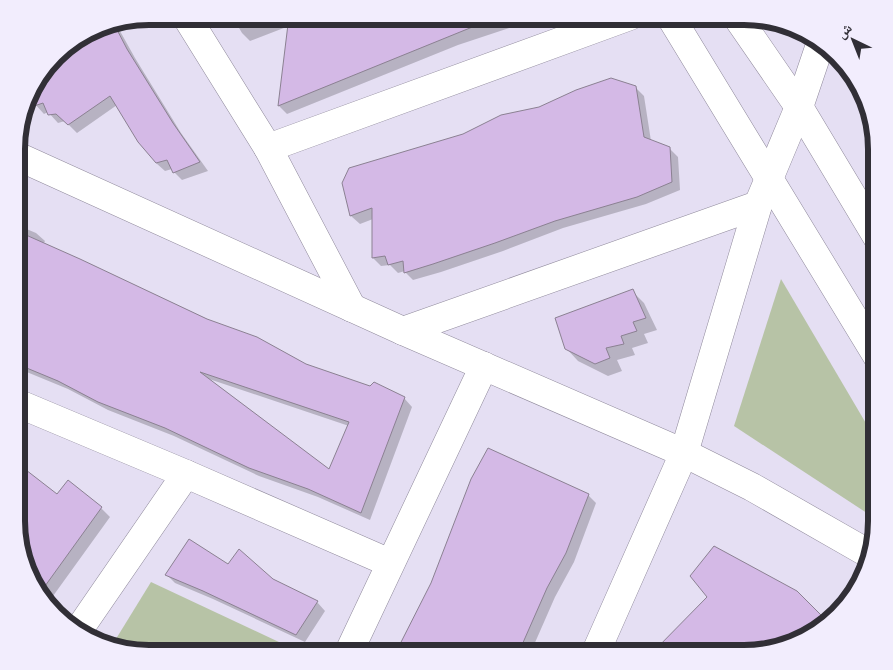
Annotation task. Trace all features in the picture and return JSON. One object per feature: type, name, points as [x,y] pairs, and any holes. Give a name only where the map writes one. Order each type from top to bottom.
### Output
[{"type":"street","points":[[192,25],[268,148],[352,308]]},
{"type":"street","points":[[268,148],[605,25]]},
{"type":"street","points":[[676,25],[868,341]]},
{"type":"street","points":[[743,25],[799,107],[868,222]]},
{"type":"street","points":[[598,645],[684,453],[758,205],[799,107],[818,50]]},
{"type":"street","points":[[25,160],[403,331],[684,453],[752,487],[864,552]]},
{"type":"street","points":[[403,331],[758,205]]},
{"type":"street","points":[[352,645],[484,366]]},
{"type":"street","points":[[25,406],[390,563]]},
{"type":"street","points":[[82,625],[186,474]]},
{"type":"green space","points":[[781,279],[868,427],[868,514],[734,426]]},
{"type":"green space","points":[[151,582],[285,645],[141,645],[115,640]]},
{"type":"building","points":[[288,25],[477,25],[278,106]]},
{"type":"building","points":[[117,30],[173,123],[200,162],[173,173],[167,160],[156,163],[138,142],[110,96],[68,125],[56,114],[48,115],[43,103],[33,106],[42,87],[61,61],[94,38]]},
{"type":"building","points":[[611,78],[636,86],[644,137],[670,147],[672,182],[637,197],[555,221],[404,273],[403,261],[388,265],[385,256],[372,258],[372,208],[350,216],[342,183],[349,168],[463,134],[501,115],[539,107],[576,90]]},
{"type":"building","points":[[25,235],[207,319],[257,337],[306,364],[370,386],[374,382],[405,397],[361,513],[308,489],[249,468],[165,428],[98,402],[58,381],[25,367]],"holes":[[[200,372],[349,422],[329,469]]]},
{"type":"building","points":[[633,289],[646,318],[633,322],[637,331],[621,336],[624,344],[606,348],[610,358],[595,364],[565,349],[555,318]]},
{"type":"building","points":[[488,448],[589,494],[566,553],[547,588],[522,645],[400,645],[431,583],[471,479]]},
{"type":"building","points":[[25,469],[57,494],[68,480],[102,507],[44,587],[34,568],[27,545],[25,529]]},
{"type":"building","points":[[189,539],[228,564],[239,549],[273,579],[318,601],[296,635],[165,575]]},
{"type":"building","points":[[714,546],[797,591],[822,616],[791,636],[768,643],[752,645],[660,645],[707,597],[690,576]]}]
